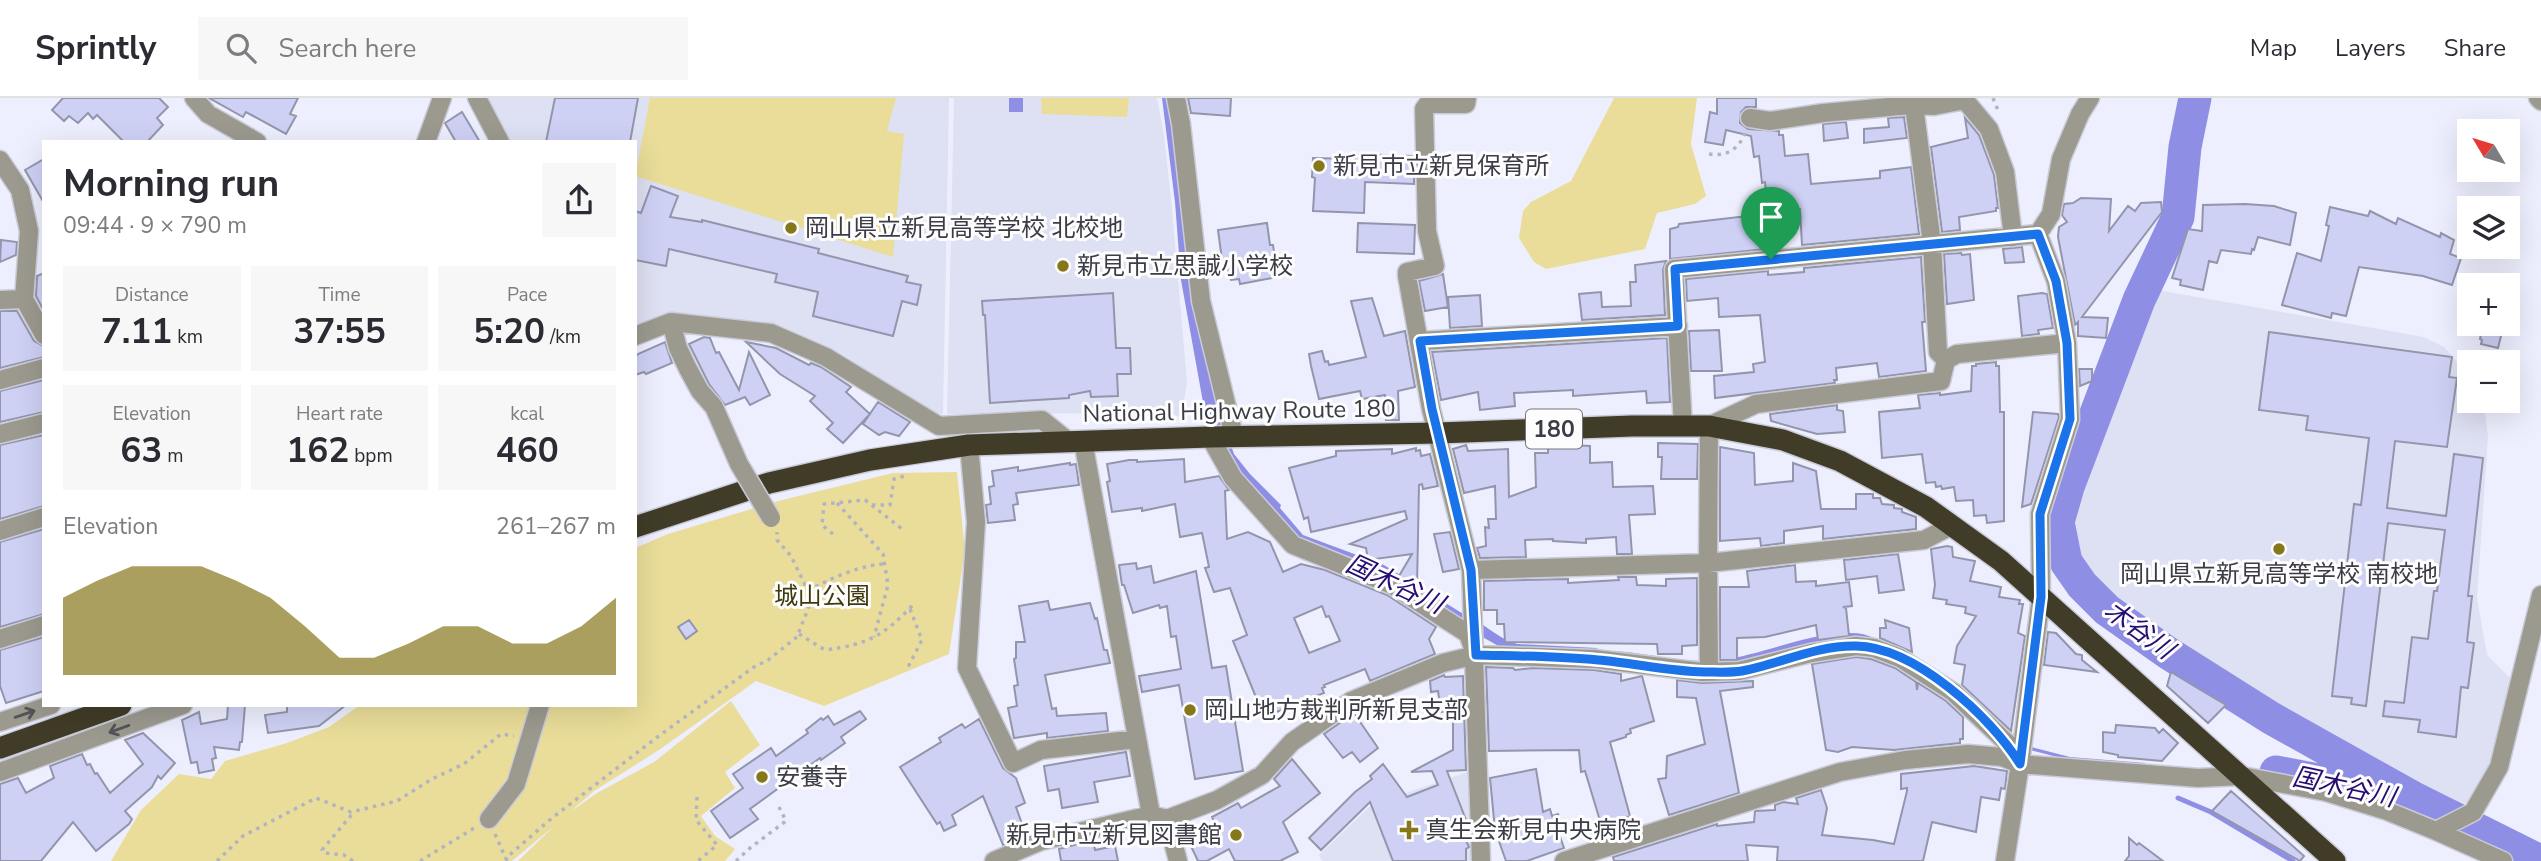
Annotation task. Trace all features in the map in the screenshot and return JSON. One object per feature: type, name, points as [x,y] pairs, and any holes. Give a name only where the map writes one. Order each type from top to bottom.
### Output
[{"type":"highway","name":"National Highway Route 180","points":[[637,526],[769,483],[870,460],[969,445],[1632,426],[1709,426],[1783,440],[1840,461],[1927,507],[2001,561],[2335,861]]},
{"type":"highway","points":[[0,748],[115,707]]},
{"type":"street","points":[[194,98],[208,114],[254,140]]},
{"type":"street","points":[[427,140],[442,98]]},
{"type":"street","points":[[477,98],[499,140]]},
{"type":"street","points":[[1176,98],[1201,301],[1234,436]]},
{"type":"street","points":[[1467,98],[1466,104],[1426,104],[1424,109],[1427,231],[1435,266],[1407,272],[1406,276],[1437,433],[1471,570],[1481,861]]},
{"type":"street","points":[[2038,234],[2051,214],[2061,159],[2080,114],[2090,98]]},
{"type":"street","points":[[1750,118],[1770,121],[1823,113],[1913,105],[1934,106],[1964,99],[1989,129],[2006,172],[2013,237]]},
{"type":"street","points":[[1913,105],[1931,244],[1938,352],[1945,360]]},
{"type":"street","points":[[0,160],[20,190],[29,231],[24,299],[42,331]]},
{"type":"street","points":[[0,187],[20,190]]},
{"type":"street","points":[[29,231],[42,244]]},
{"type":"street","points":[[1683,426],[1675,269],[2038,234]]},
{"type":"street","points":[[2005,861],[2041,597],[2040,514],[2070,419],[2067,343],[2056,281],[2038,234]]},
{"type":"street","points":[[0,300],[24,299]]},
{"type":"street","points":[[637,335],[671,321],[771,333],[826,357],[939,426],[1042,420],[1076,441],[1137,739],[1159,817],[1178,861]]},
{"type":"street","points":[[671,321],[678,348],[688,369],[700,391],[714,407],[739,464],[771,518]]},
{"type":"street","points":[[1420,341],[1678,326]]},
{"type":"street","points":[[1945,360],[1957,354],[2067,343]]},
{"type":"street","points":[[1709,663],[1709,426],[1756,404],[1941,381],[1945,360]]},
{"type":"street","points":[[0,380],[42,369]]},
{"type":"street","points":[[0,434],[42,424]]},
{"type":"street","points":[[1210,436],[1233,478],[1293,545],[1392,585],[1468,634],[1476,655]]},
{"type":"street","points":[[969,445],[975,522],[967,668],[1013,763],[1041,750],[1137,739]]},
{"type":"street","points":[[0,531],[42,518]]},
{"type":"street","points":[[1471,570],[1707,564],[1924,540],[1952,525]]},
{"type":"street","points":[[2436,831],[2473,812],[2499,767],[2541,595]]},
{"type":"street","points":[[0,639],[42,626]]},
{"type":"street","points":[[994,861],[1041,841],[1159,817],[1217,800],[1262,775],[1292,742],[1351,701],[1443,663],[1476,655],[1709,663],[1739,671],[1848,647],[1885,651],[1917,667],[1953,692],[2007,744],[2020,764]]},
{"type":"street","points":[[0,722],[45,707]]},
{"type":"street","points":[[0,772],[178,707]]},
{"type":"street","points":[[489,818],[516,784],[539,707]]},
{"type":"street","points":[[1564,861],[1840,772],[1905,760],[1968,754],[2002,757],[2020,764],[2198,778],[2242,776],[2326,792],[2387,811],[2503,861]]},
{"type":"path","points":[[1709,155],[1728,153],[1739,145],[1750,118]]},
{"type":"path","points":[[871,505],[890,505],[894,479],[908,476]]},
{"type":"path","points":[[833,534],[822,525],[824,504],[837,502],[865,500],[902,529]]},
{"type":"path","points":[[837,502],[883,554],[888,585],[874,637]]},
{"type":"path","points":[[420,861],[489,818],[506,860],[577,798],[722,689],[768,660],[799,634],[811,599],[791,556],[777,540],[777,528],[771,518]]},
{"type":"path","points":[[808,591],[831,578],[870,565],[885,564]]},
{"type":"path","points":[[799,634],[825,650],[855,645],[888,630],[912,606],[922,639],[909,665],[912,670]]},
{"type":"path","points":[[217,861],[243,836],[316,798],[353,812],[397,801],[425,783],[464,764],[501,734],[530,738]]},
{"type":"path","points":[[697,797],[696,820],[717,845],[698,861]]},
{"type":"path","points":[[736,861],[786,821],[779,807]]},
{"type":"path","points":[[353,812],[322,850],[325,853],[344,855],[353,861]]},
{"type":"shaded area","name":"岡山県立新見高等学校 北校地","points":[[483,98],[949,98],[943,414],[928,412],[843,354],[786,328],[765,324],[637,330],[637,140],[505,140]]},
{"type":"shaded area","name":"新見市立思誠小学校","points":[[954,98],[1157,98],[1172,209],[1187,383],[1181,417],[1167,413],[947,414]]},
{"type":"shaded area","name":"岡山県立新見高等学校 南校地","points":[[2157,290],[2424,337],[2444,347],[2457,362],[2457,413],[2485,413],[2488,436],[2477,598],[2487,655],[2512,680],[2492,763],[2478,789],[2461,808],[2245,689],[2179,646],[2103,590],[2084,566],[2072,532],[2078,502]]},
{"type":"shaded area","name":"真生会新見中央病院","points":[[1473,770],[1474,861],[1322,861],[1319,855],[1371,805]]},
{"type":"green space","points":[[650,98],[896,98],[887,131],[904,134],[893,257],[637,177]]},
{"type":"green space","points":[[1041,98],[1129,98],[1127,117],[1042,114]]},
{"type":"green space","points":[[1614,98],[1697,98],[1691,144],[1706,196],[1695,204],[1657,213],[1645,249],[1546,269],[1534,262],[1519,238],[1523,211],[1531,202],[1571,181]]},
{"type":"green space","name":"城山公園","points":[[957,472],[965,550],[949,654],[824,706],[756,681],[659,750],[594,791],[570,812],[597,793],[654,762],[731,701],[760,745],[725,772],[735,788],[701,816],[715,836],[735,849],[725,861],[518,861],[554,826],[512,861],[111,861],[141,810],[179,774],[211,779],[225,761],[287,743],[329,727],[357,707],[637,707],[637,547],[668,534],[778,501],[893,473]]},
{"type":"water","points":[[1009,98],[1023,98],[1023,112],[1009,112]]},
{"type":"water","points":[[1162,98],[1171,98],[1220,414],[1234,454],[1281,505],[1280,508],[1303,535],[1384,565],[1517,644],[1597,648],[1598,651],[1705,661],[1736,657],[1819,636],[1857,633],[1869,636],[1913,657],[1944,677],[2014,739],[1887,649],[1739,669],[1502,648],[1296,543],[1231,467],[1206,419],[1181,280],[1175,202]]},
{"type":"water","points":[[2027,746],[2070,757],[2145,763],[2146,766],[2069,760],[2030,750]]},
{"type":"building","points":[[63,98],[159,98],[168,107],[157,118],[163,125],[149,140],[122,140],[97,115],[93,119],[88,113],[78,123],[69,116],[64,121],[52,110]]},
{"type":"building","points":[[209,98],[298,98],[290,114],[296,116],[286,134],[246,112],[243,117]]},
{"type":"building","points":[[555,98],[638,98],[630,140],[546,140]]},
{"type":"building","points":[[1188,98],[1231,98],[1230,116],[1191,113]]},
{"type":"building","points":[[1717,98],[1756,98],[1756,107],[1746,107],[1741,112],[1740,123],[1748,129],[1779,131],[1779,135],[1783,135],[1785,156],[1808,154],[1811,184],[1880,178],[1880,171],[1911,167],[1919,234],[1802,245],[1800,209],[1768,212],[1765,182],[1762,183],[1759,156],[1754,157],[1751,136],[1726,130],[1723,145],[1705,142],[1710,112],[1717,114]]},
{"type":"building","points":[[462,112],[479,140],[455,140],[445,123]]},
{"type":"building","points":[[1904,117],[1907,138],[1864,143],[1864,129],[1889,127],[1888,118]]},
{"type":"building","points":[[1965,118],[1979,135],[1994,175],[1998,208],[1996,211],[1959,217],[1960,230],[1942,232],[1931,147],[1968,138]]},
{"type":"building","points":[[1846,122],[1848,138],[1824,141],[1823,124]]},
{"type":"building","points":[[1355,154],[1414,156],[1414,184],[1365,182],[1364,213],[1313,211],[1313,158],[1355,159]]},
{"type":"building","points":[[42,160],[42,200],[25,170]]},
{"type":"building","points":[[651,186],[678,196],[670,217],[702,220],[819,249],[818,253],[908,276],[906,282],[921,285],[917,305],[902,301],[893,336],[813,316],[818,292],[775,282],[777,274],[669,249],[666,266],[637,260],[637,212],[641,213]]},
{"type":"building","points":[[2081,198],[2111,199],[2109,231],[2128,206],[2135,211],[2141,203],[2161,202],[2162,212],[2082,317],[2108,318],[2106,338],[2078,336],[2078,322],[2075,325],[2058,237],[2059,227],[2067,222],[2062,215],[2064,204]]},
{"type":"building","points":[[2203,205],[2274,206],[2296,213],[2290,245],[2258,237],[2251,254],[2221,250],[2217,263],[2209,261],[2203,290],[2180,285],[2181,280],[2172,278],[2188,229],[2202,231]]},
{"type":"building","points":[[2330,207],[2368,216],[2370,211],[2396,224],[2398,218],[2440,237],[2441,233],[2454,240],[2450,254],[2461,259],[2452,285],[2423,276],[2359,267],[2346,316],[2332,313],[2331,318],[2282,305],[2297,253],[2321,261],[2329,226],[2326,225]]},
{"type":"building","points":[[1764,214],[1766,249],[1670,259],[1670,229],[1678,227],[1679,224]]},
{"type":"building","points":[[1267,223],[1278,277],[1240,284],[1239,279],[1231,280],[1226,259],[1222,260],[1218,230]]},
{"type":"building","points":[[1358,223],[1415,225],[1414,254],[1357,252]]},
{"type":"building","points":[[1,240],[17,242],[16,255],[0,262]]},
{"type":"building","points":[[2022,247],[2024,262],[2005,263],[2003,249]]},
{"type":"building","points":[[1944,254],[1970,254],[1974,300],[1947,304]]},
{"type":"building","points":[[1921,257],[1926,371],[1879,377],[1877,363],[1836,368],[1835,383],[1715,398],[1714,376],[1754,372],[1753,364],[1765,362],[1760,315],[1719,317],[1718,298],[1687,301],[1686,279],[1768,271],[1768,275],[1804,272],[1804,268]]},
{"type":"building","points":[[1666,261],[1663,270],[1665,315],[1582,320],[1579,294],[1601,292],[1602,307],[1631,306],[1630,282],[1636,282],[1635,265]]},
{"type":"building","points":[[42,274],[42,307],[36,296],[37,276]]},
{"type":"building","points":[[1443,274],[1448,307],[1425,311],[1419,281]]},
{"type":"building","points":[[1113,293],[1116,348],[1130,348],[1131,374],[1117,374],[1118,396],[1091,397],[1090,391],[1069,395],[1069,398],[990,403],[982,301]]},
{"type":"building","points":[[2047,294],[2053,328],[2038,330],[2039,334],[2022,336],[2018,296]]},
{"type":"building","points":[[1480,295],[1482,326],[1450,328],[1448,297]]},
{"type":"building","points":[[1372,298],[1384,336],[1405,331],[1415,387],[1398,391],[1399,420],[1386,420],[1385,395],[1362,399],[1360,391],[1319,399],[1311,366],[1309,354],[1322,351],[1325,362],[1328,361],[1329,365],[1366,357],[1351,301]]},
{"type":"building","points":[[0,311],[17,311],[34,341],[42,345],[42,358],[0,368]]},
{"type":"building","points":[[1719,330],[1722,371],[1691,371],[1689,331]]},
{"type":"building","points":[[2269,332],[2452,357],[2449,377],[2457,378],[2447,447],[2395,441],[2387,508],[2446,516],[2454,454],[2483,458],[2468,596],[2472,596],[2467,642],[2474,643],[2468,688],[2461,687],[2456,737],[2418,732],[2420,720],[2383,716],[2385,701],[2404,703],[2412,637],[2428,639],[2445,530],[2388,523],[2366,706],[2351,704],[2352,698],[2332,696],[2354,504],[2361,505],[2369,438],[2306,430],[2308,416],[2259,410]]},
{"type":"building","points":[[2481,336],[2501,336],[2498,348],[2481,344]]},
{"type":"building","points":[[704,337],[710,338],[739,390],[749,352],[770,395],[750,405],[745,397],[725,405],[709,384],[689,344]]},
{"type":"building","points":[[1667,338],[1670,402],[1647,403],[1646,391],[1573,396],[1573,390],[1514,393],[1515,406],[1480,410],[1478,392],[1441,400],[1432,352]]},
{"type":"building","points":[[665,342],[672,363],[646,374],[637,374],[638,354]]},
{"type":"building","points":[[746,342],[776,348],[809,365],[811,363],[821,367],[851,387],[846,392],[870,414],[843,443],[827,429],[833,423],[810,401],[815,396],[780,374]]},
{"type":"building","points":[[1996,362],[1996,366],[1999,366],[2000,412],[2004,412],[2004,521],[1987,523],[1986,515],[1974,516],[1973,500],[1956,501],[1954,487],[1942,489],[1941,486],[1936,487],[1935,482],[1926,483],[1922,454],[1882,458],[1879,412],[1920,408],[1918,395],[1971,391],[1972,366]]},
{"type":"building","points":[[2079,369],[2092,369],[2092,381],[2080,386]]},
{"type":"building","points":[[42,380],[42,412],[0,422],[0,391]]},
{"type":"building","points":[[878,402],[910,422],[899,436],[885,432],[879,435],[863,424]]},
{"type":"building","points":[[1837,405],[1837,410],[1843,411],[1845,432],[1817,434],[1771,421],[1770,414]]},
{"type":"building","points":[[2033,412],[2058,414],[2059,417],[2031,504],[2022,507]]},
{"type":"building","points":[[42,435],[42,507],[0,519],[0,445]]},
{"type":"building","points":[[1658,443],[1698,444],[1697,479],[1661,479],[1662,457],[1658,457]]},
{"type":"building","points":[[1548,444],[1590,446],[1590,463],[1612,462],[1613,487],[1653,486],[1655,514],[1629,515],[1632,554],[1617,554],[1616,537],[1586,539],[1586,543],[1553,539],[1525,540],[1526,557],[1480,558],[1477,548],[1486,546],[1485,527],[1489,528],[1488,519],[1496,519],[1495,486],[1464,493],[1453,449],[1466,445],[1468,451],[1508,449],[1509,497],[1536,487],[1535,453],[1548,453]]},
{"type":"building","points":[[1720,447],[1754,453],[1755,485],[1793,481],[1793,463],[1816,471],[1821,509],[1856,509],[1856,494],[1873,494],[1873,498],[1880,498],[1882,504],[1894,505],[1894,508],[1902,509],[1902,512],[1916,517],[1916,529],[1823,539],[1823,526],[1784,531],[1784,543],[1761,546],[1760,538],[1720,541]]},
{"type":"building","points":[[1416,448],[1416,451],[1420,450],[1421,456],[1430,454],[1438,486],[1423,489],[1422,484],[1419,485],[1417,587],[1399,576],[1412,554],[1368,560],[1366,548],[1350,544],[1407,519],[1405,511],[1311,532],[1308,517],[1304,519],[1289,468],[1336,456],[1336,451],[1392,449],[1392,454]]},
{"type":"building","points":[[1184,459],[1185,482],[1219,476],[1229,490],[1225,491],[1227,539],[1248,532],[1270,542],[1283,572],[1301,564],[1325,570],[1387,595],[1436,627],[1429,639],[1435,654],[1370,681],[1365,669],[1324,685],[1324,693],[1264,717],[1233,641],[1247,635],[1230,588],[1214,592],[1205,568],[1209,567],[1202,533],[1180,537],[1175,504],[1142,511],[1142,508],[1112,512],[1107,464],[1129,460],[1137,462]],"holes":[[[1322,606],[1326,617],[1329,616],[1340,641],[1309,653],[1294,618]]]},
{"type":"building","points":[[1076,464],[1079,485],[1016,493],[1018,504],[1013,505],[1015,520],[988,523],[986,505],[991,504],[989,487],[994,486],[992,471],[1018,467],[1018,471]]},
{"type":"building","points":[[42,530],[42,615],[0,627],[0,542]]},
{"type":"building","points":[[1450,532],[1459,569],[1443,572],[1434,534]]},
{"type":"building","points":[[1952,547],[1953,557],[1975,561],[1970,581],[2001,587],[1999,597],[2020,600],[2019,604],[2023,604],[2018,633],[2025,636],[2011,731],[1962,685],[1965,665],[1954,663],[1957,646],[1976,616],[1965,613],[1966,607],[1946,604],[1947,600],[1933,598],[1935,585],[1931,549]]},
{"type":"building","points":[[1898,554],[1904,590],[1879,593],[1877,576],[1846,580],[1844,560]]},
{"type":"building","points":[[1136,563],[1137,569],[1151,566],[1154,583],[1196,571],[1212,668],[1226,666],[1243,771],[1195,779],[1179,685],[1142,692],[1139,676],[1181,669],[1176,636],[1171,637],[1167,606],[1160,608],[1159,605],[1133,613],[1122,585],[1119,565]]},
{"type":"building","points":[[1795,565],[1796,582],[1816,581],[1816,586],[1849,582],[1852,606],[1843,607],[1846,608],[1849,636],[1818,640],[1816,625],[1765,637],[1737,638],[1737,660],[1720,660],[1720,587],[1749,587],[1747,571]]},
{"type":"building","points":[[1618,577],[1636,577],[1637,585],[1666,586],[1666,579],[1697,578],[1697,645],[1682,646],[1682,654],[1658,654],[1657,644],[1505,642],[1504,624],[1497,624],[1497,610],[1484,610],[1484,581],[1568,579],[1568,583],[1619,580]]},
{"type":"building","points":[[1048,601],[1050,610],[1090,603],[1110,663],[1045,675],[1052,709],[1056,708],[1057,716],[1106,713],[1108,731],[1047,738],[1047,733],[1014,738],[1008,708],[1017,706],[1014,686],[1018,685],[1014,659],[1016,642],[1025,642],[1019,606]]},
{"type":"building","points":[[689,620],[697,631],[686,639],[678,627]]},
{"type":"building","points":[[1885,620],[1909,628],[1912,652],[1880,638],[1880,628],[1886,628]]},
{"type":"building","points":[[2048,632],[2056,633],[2097,672],[2044,665]]},
{"type":"building","points":[[42,638],[42,692],[6,703],[0,686],[0,650]]},
{"type":"building","points":[[1856,657],[1871,659],[1895,668],[1916,682],[1917,690],[1918,683],[1946,701],[1963,717],[1963,739],[1960,739],[1960,743],[1894,750],[1852,747],[1838,752],[1826,750],[1812,664]]},
{"type":"building","points":[[1486,667],[1515,670],[1594,670],[1621,674],[1621,681],[1642,676],[1654,721],[1630,729],[1631,733],[1626,737],[1610,742],[1630,816],[1601,824],[1585,771],[1581,772],[1579,750],[1489,751]]},
{"type":"building","points":[[2171,672],[2226,705],[2208,723],[2167,686]]},
{"type":"building","points":[[1444,675],[1463,676],[1466,770],[1447,771],[1468,825],[1469,832],[1463,834],[1469,847],[1466,849],[1466,861],[1393,861],[1370,802],[1321,850],[1309,838],[1355,792],[1372,779],[1370,776],[1383,764],[1407,797],[1438,785],[1432,771],[1411,772],[1453,750],[1453,718],[1446,718],[1446,711],[1441,712],[1438,691],[1431,692],[1430,681]]},
{"type":"building","points":[[1677,680],[1702,683],[1753,681],[1753,687],[1720,691],[1739,793],[1669,815],[1658,779],[1666,778],[1667,756],[1705,744],[1696,698],[1677,697]]},
{"type":"building","points":[[228,707],[245,707],[239,750],[214,747],[214,770],[199,773],[197,762],[191,763],[182,720],[199,712],[201,724],[227,719]]},
{"type":"building","points":[[287,707],[343,707],[319,726],[268,733],[265,715],[287,712]]},
{"type":"building","points":[[860,711],[866,719],[841,737],[845,743],[750,809],[758,819],[730,838],[711,811],[743,788],[733,774],[771,748],[776,756],[808,733],[806,730],[821,718],[823,720],[828,716],[834,725]]},
{"type":"building","points":[[1354,713],[1378,748],[1360,762],[1352,752],[1343,758],[1324,734]]},
{"type":"building","points":[[979,719],[1003,768],[1016,778],[1025,803],[1016,807],[1026,835],[1003,845],[983,796],[952,815],[956,825],[944,831],[900,767],[941,742],[939,738],[962,724],[965,728]]},
{"type":"building","points":[[2116,725],[2155,728],[2159,733],[2163,729],[2178,743],[2162,761],[2118,757],[2103,752],[2103,732],[2115,733]]},
{"type":"building","points":[[143,733],[175,763],[161,779],[158,776],[152,787],[125,811],[132,819],[129,824],[96,851],[73,822],[41,861],[0,861],[0,784],[18,778],[26,793],[54,778],[50,766],[82,754],[87,765],[90,764],[110,793],[143,764],[125,740]]},
{"type":"building","points":[[1126,752],[1130,776],[1094,782],[1098,802],[1062,808],[1059,789],[1048,791],[1044,766]]},
{"type":"building","points":[[1292,759],[1320,793],[1283,822],[1298,852],[1280,861],[1235,861],[1229,849],[1207,861],[1198,861],[1186,836],[1214,822],[1212,817],[1238,803],[1241,808],[1280,786],[1274,779]]},
{"type":"building","points":[[1974,766],[2007,771],[2005,789],[2001,788],[1999,800],[1981,797],[1976,832],[1932,822],[1923,861],[1777,861],[1778,847],[1746,845],[1748,861],[1614,861],[1613,857],[1717,824],[1754,822],[1755,811],[1775,810],[1775,805],[1783,802],[1798,804],[1796,798],[1821,790],[1827,808],[1822,835],[1894,844],[1907,791],[1907,788],[1901,789],[1901,774]]},
{"type":"building","points":[[1536,769],[1543,812],[1550,809],[1552,816],[1558,814],[1563,829],[1558,831],[1564,848],[1527,861],[1506,861],[1495,830],[1490,778]]},
{"type":"building","points":[[2231,791],[2304,856],[2300,861],[2212,811]]},
{"type":"building","points":[[2129,838],[2163,861],[2125,861],[2129,856]]},
{"type":"building","points":[[1093,840],[1095,850],[1115,846],[1118,861],[1061,861],[1059,849]]},
{"type":"waterway","name":"木谷川","points":[[2195,98],[2185,147],[2178,217],[2139,300],[2068,487],[2058,522],[2066,562],[2082,585],[2107,610],[2168,653],[2271,718],[2412,797],[2540,861]]},
{"type":"waterway","name":"国木谷川","points":[[2276,772],[2383,796]]},
{"type":"waterway","points":[[2178,798],[2211,812],[2293,861]]},
{"type":"place","name":"新見市立新見保育所","points":[[1319,166]]},
{"type":"place","name":"岡山県立新見高等学校 北校地","points":[[791,228]]},
{"type":"place","name":"新見市立思誠小学校","points":[[1063,266]]},
{"type":"place","name":"岡山県立新見高等学校 南校地","points":[[2279,549]]},
{"type":"place","name":"岡山地方裁判所新見支部","points":[[1190,710]]},
{"type":"place","name":"安養寺","points":[[762,777]]},
{"type":"place","name":"真生会新見中央病院","points":[[1409,830]]},
{"type":"place","name":"新見市立新見図書館","points":[[1236,835]]},
{"type":"route","points":[[2038,234],[2056,281],[2067,343],[2070,419],[2040,514],[2041,597],[2020,764],[2007,744],[1953,692],[1917,667],[1874,648],[1856,646],[1811,653],[1739,671],[1702,672],[1595,659],[1476,655],[1471,570],[1432,409],[1420,341],[1678,326],[1675,269],[1771,259],[2038,234]]}]
